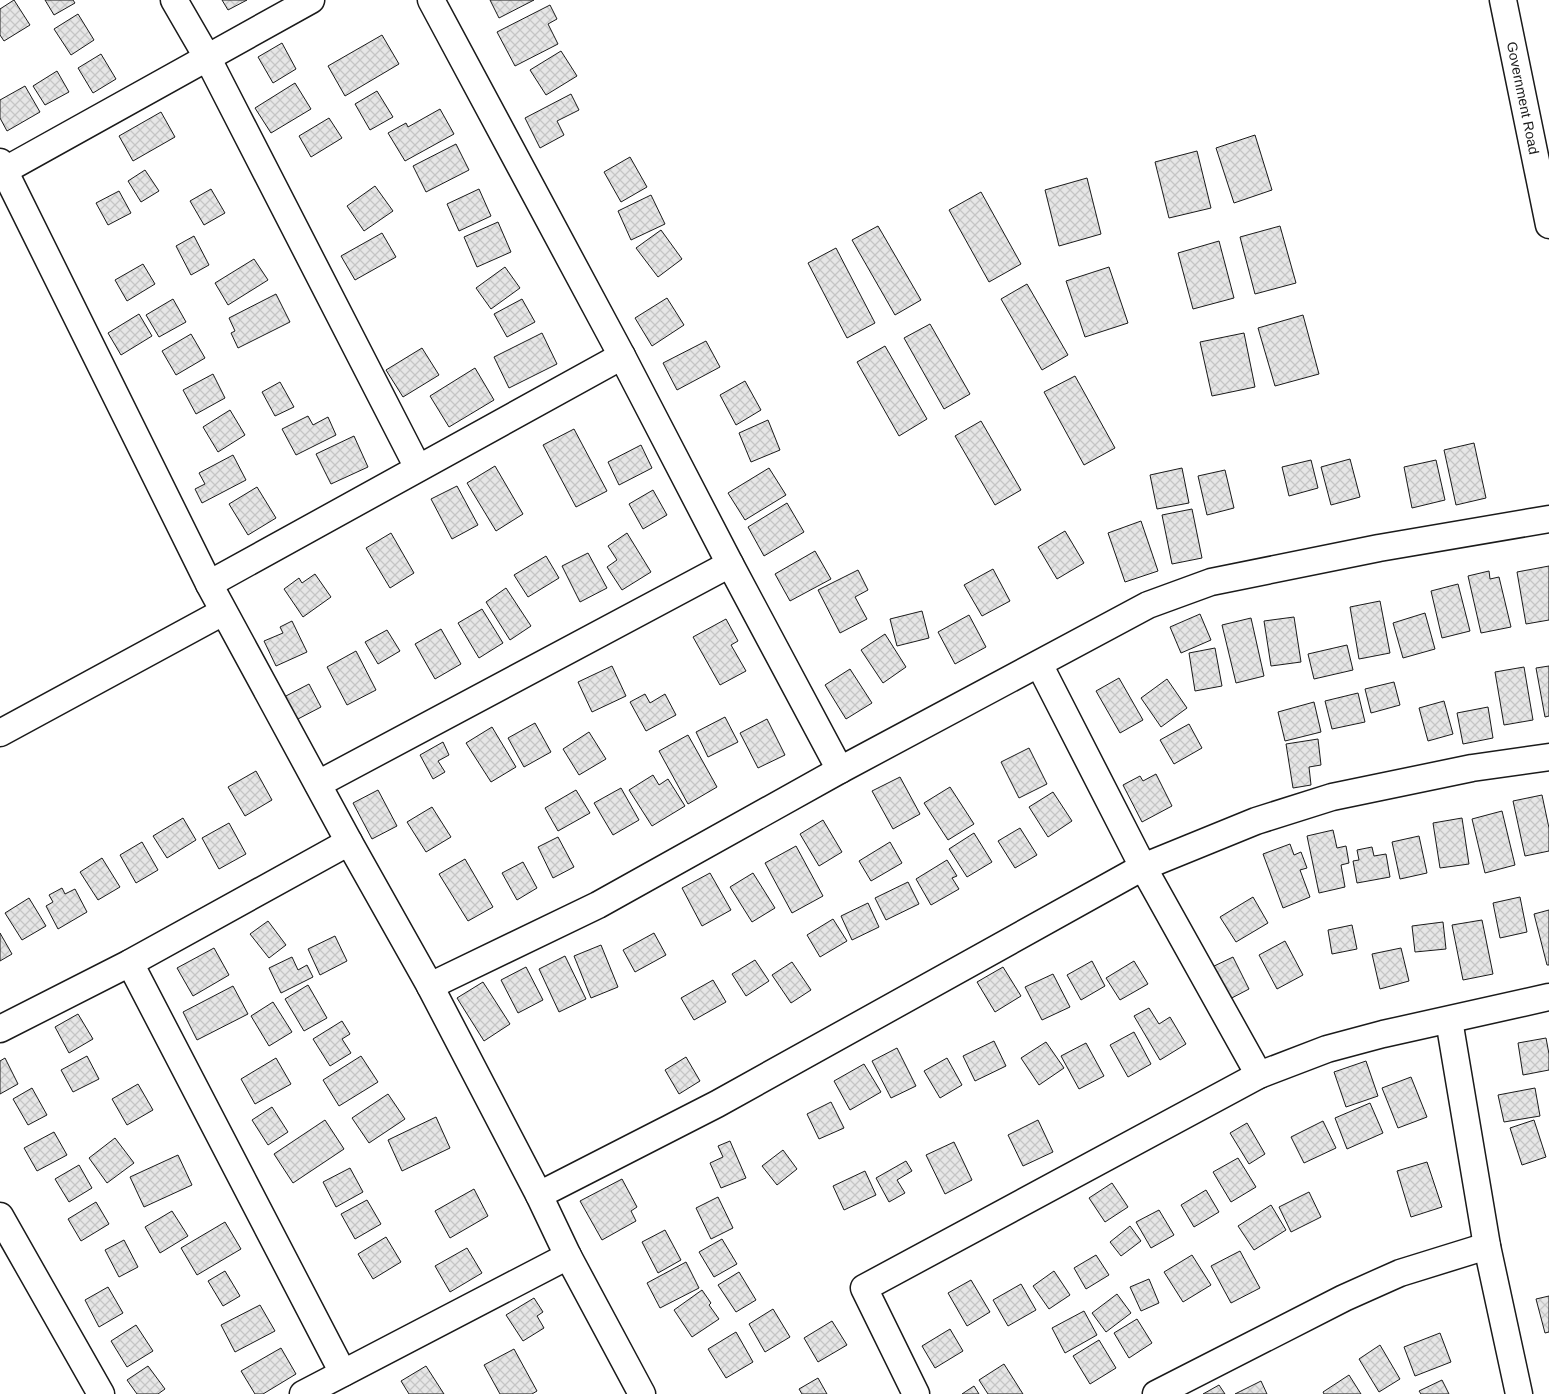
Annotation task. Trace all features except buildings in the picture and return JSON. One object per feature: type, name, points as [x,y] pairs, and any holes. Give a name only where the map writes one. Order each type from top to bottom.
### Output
[{"type":"street","points":[[174,0],[206,57],[418,468]]},
{"type":"street","points":[[311,0],[2,168],[208,584],[430,986],[539,1195],[568,1256],[642,1394]]},
{"type":"street","points":[[431,0],[622,356],[840,770]]},
{"type":"street","name":"Government Road","points":[[1503,0],[1549,225]]},
{"type":"street","points":[[208,584],[622,356]]},
{"type":"street","points":[[430,986],[598,904],[840,770],[1148,605],[1211,582],[1379,548],[1549,518]]},
{"type":"street","points":[[318,784],[730,564]]},
{"type":"street","points":[[0,734],[223,612]]},
{"type":"street","points":[[1040,664],[1143,867],[1259,1075]]},
{"type":"street","points":[[539,1195],[726,1099],[1143,867],[1256,821],[1332,797],[1472,768],[1549,757]]},
{"type":"street","points":[[0,1029],[130,962],[349,842]]},
{"type":"street","points":[[130,962],[343,1373]]},
{"type":"street","points":[[916,1394],[864,1288],[1259,1075],[1327,1049],[1382,1034],[1549,997]]},
{"type":"street","points":[[1449,1020],[1487,1246],[1518,1394]]},
{"type":"street","points":[[0,1216],[101,1394]]},
{"type":"street","points":[[1156,1394],[1344,1298],[1400,1273],[1487,1246]]},
{"type":"street","points":[[303,1394],[568,1256]]}]
